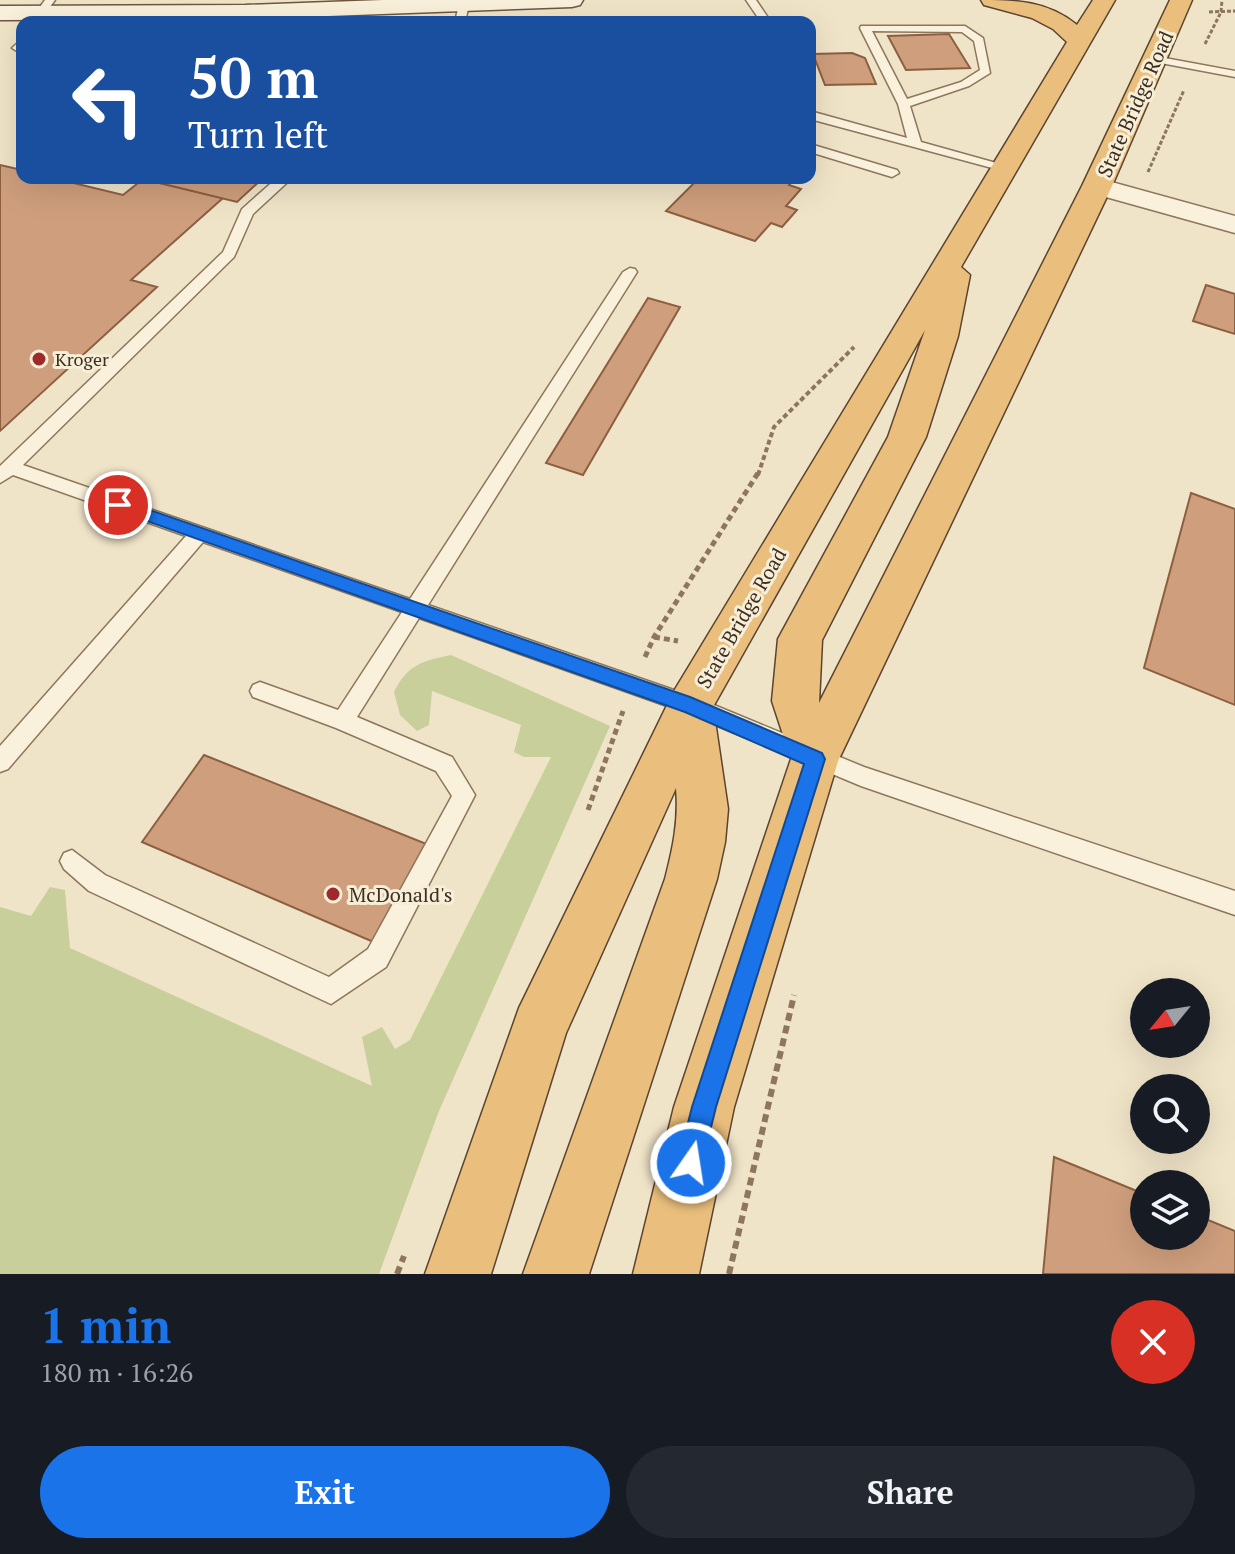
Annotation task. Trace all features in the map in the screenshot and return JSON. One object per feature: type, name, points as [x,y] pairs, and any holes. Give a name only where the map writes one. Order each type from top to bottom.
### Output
[{"type":"highway","points":[[992,0],[1050,17],[1073,32],[1079,41]]},
{"type":"highway","name":"State Bridge Road","points":[[458,1274],[539,1028],[690,705],[962,237],[1104,0]]},
{"type":"highway","name":"State Bridge Road","points":[[666,1274],[704,1107],[815,759],[1097,186],[1154,59],[1174,3]]},
{"type":"highway","points":[[815,759],[795,701],[800,639],[907,437],[941,336],[962,237]]},
{"type":"highway","points":[[556,1274],[691,879],[700,842],[703,809],[690,705]]},
{"type":"main road","points":[[161,12],[244,0]]},
{"type":"main road","points":[[0,13],[467,6],[572,0]]},
{"type":"street","points":[[1097,186],[1235,225]]},
{"type":"lane","points":[[904,104],[965,84],[986,71],[979,40],[965,29],[865,28],[904,104],[915,145]]},
{"type":"lane","points":[[1154,59],[1235,74]]},
{"type":"lane","points":[[816,117],[1002,169]]},
{"type":"lane","points":[[816,150],[892,173]]},
{"type":"lane","points":[[816,160],[849,160]]},
{"type":"lane","points":[[278,184],[247,212],[229,254],[5,472],[199,533],[690,705],[815,759],[1075,851],[1235,903]]},
{"type":"lane","points":[[343,721],[630,272]]},
{"type":"lane","points":[[0,762],[199,533]]},
{"type":"lane","points":[[72,861],[97,883],[331,991],[377,958],[464,795],[444,764],[343,721],[260,691]]},
{"type":"path","points":[[1222,0],[1221,12],[1235,11]]},
{"type":"path","points":[[729,1274],[798,980]]},
{"type":"green space","points":[[451,655],[610,726],[439,1111],[379,1274],[0,1274],[0,907],[31,916],[50,887],[65,890],[70,948],[372,1086],[362,1037],[382,1027],[395,1049],[410,1040],[551,757],[524,757],[514,752],[521,725],[432,691],[429,725],[417,731],[400,715],[394,692],[404,676],[424,662]]},
{"type":"building","points":[[949,34],[970,68],[906,70],[888,36]]},
{"type":"building","points":[[852,53],[865,58],[876,84],[825,85],[816,54]]},
{"type":"building","name":"Kroger","points":[[0,165],[16,169],[16,184],[78,184],[123,195],[137,184],[164,184],[223,198],[131,280],[157,287],[0,431]]},
{"type":"building","points":[[164,184],[256,184],[237,202]]},
{"type":"building","points":[[693,184],[790,184],[801,189],[786,206],[797,210],[782,227],[771,223],[755,241],[666,211]]},
{"type":"building","points":[[1206,285],[1235,294],[1235,334],[1193,321]]},
{"type":"building","points":[[648,298],[680,307],[583,475],[546,463]]},
{"type":"building","points":[[1191,493],[1235,509],[1235,705],[1144,668]]},
{"type":"building","name":"McDonald's","points":[[204,755],[429,845],[378,944],[142,842]]},
{"type":"building","points":[[1054,1157],[1130,1188],[1130,1250],[1210,1250],[1210,1221],[1235,1231],[1235,1274],[1043,1274]]},
{"type":"place","name":"Kroger","points":[[39,359]]},
{"type":"place","name":"McDonald's","points":[[333,894]]},
{"type":"route","points":[[118,505],[690,705],[815,759],[704,1107],[691,1163]]}]
